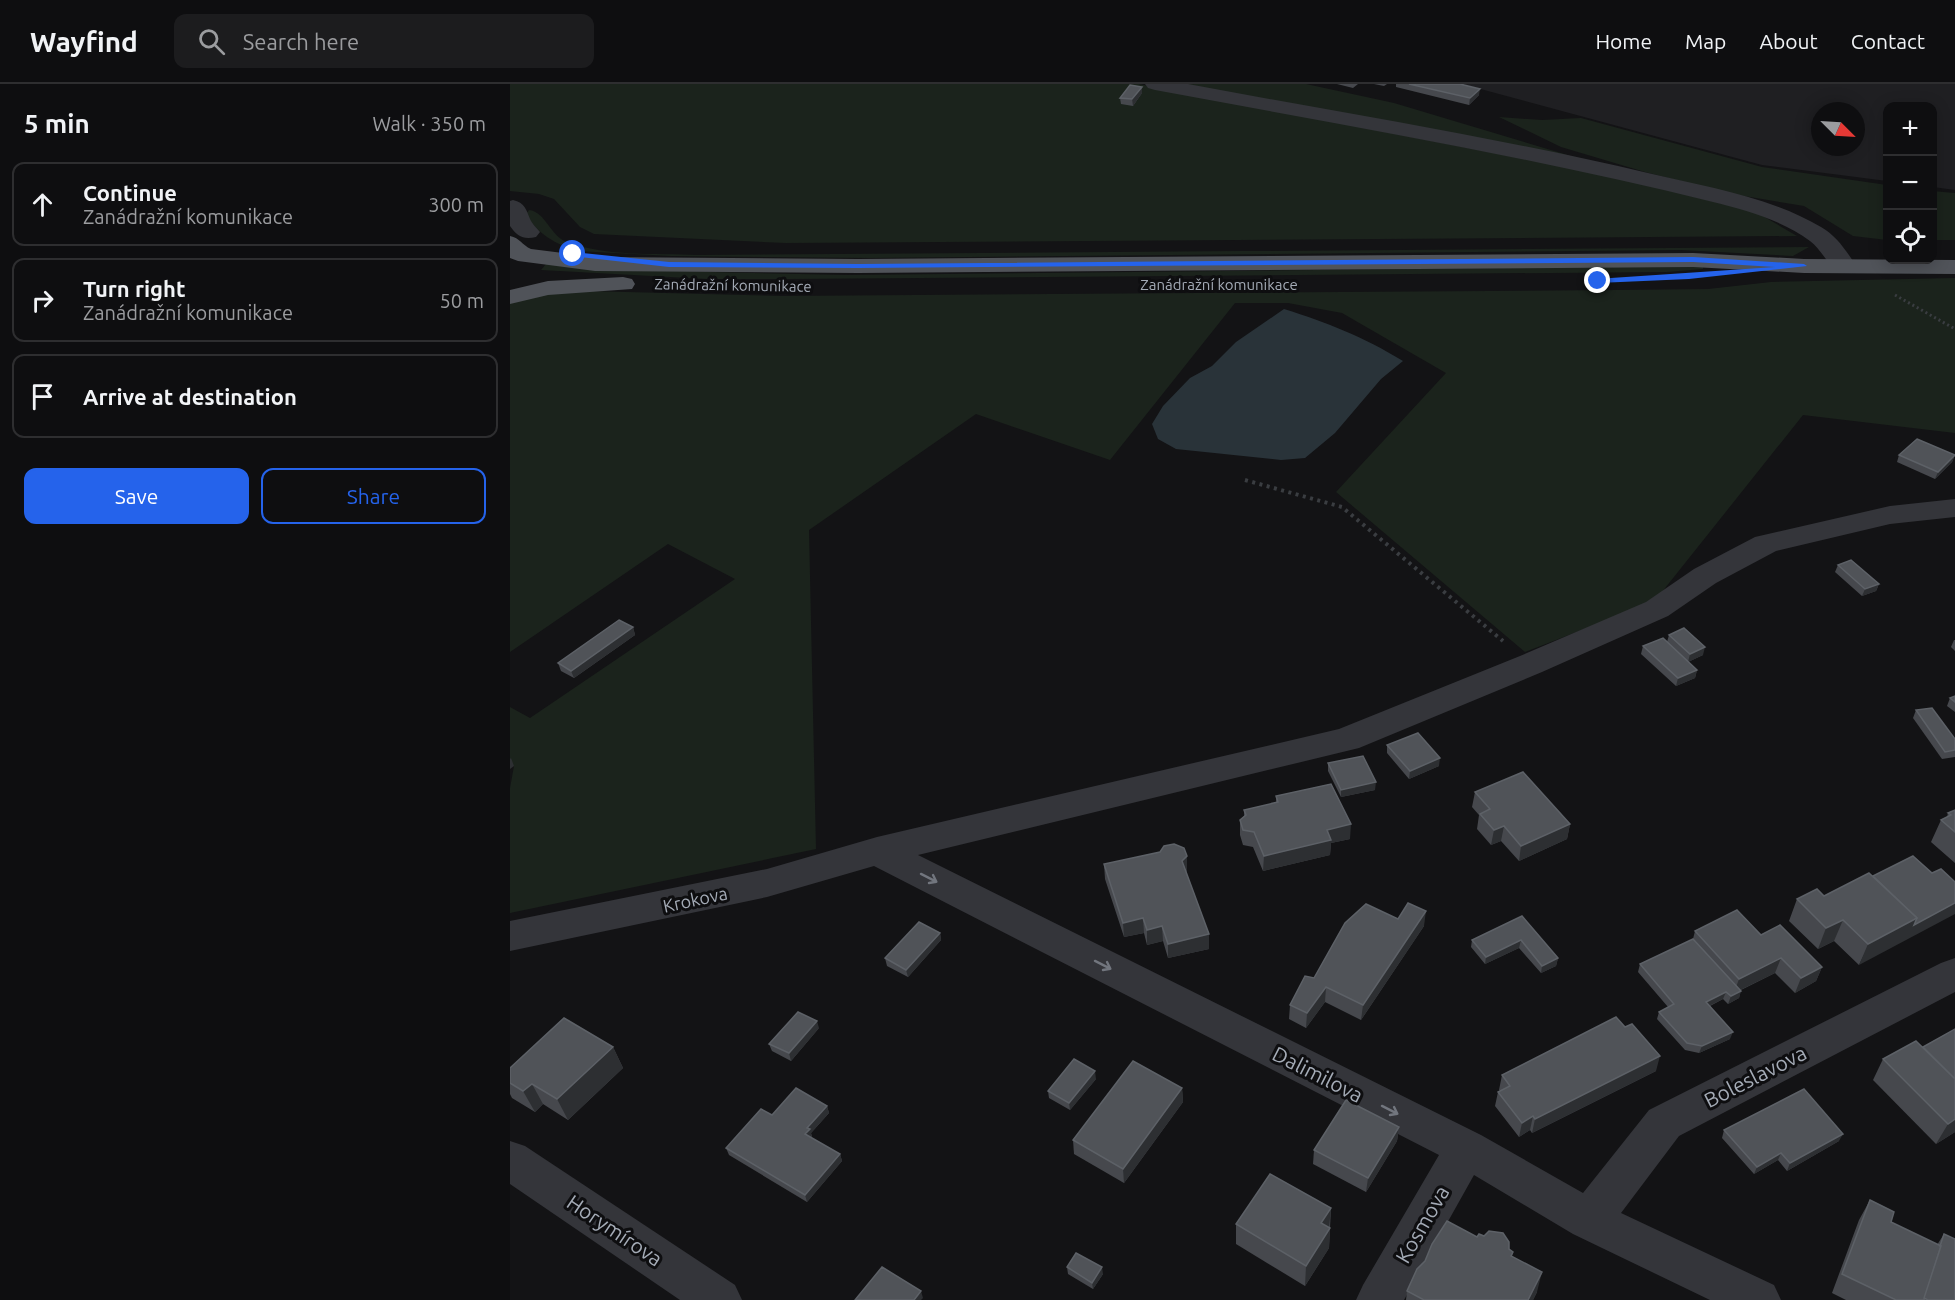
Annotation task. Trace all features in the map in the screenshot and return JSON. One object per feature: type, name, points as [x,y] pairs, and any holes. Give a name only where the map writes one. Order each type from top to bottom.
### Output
[{"type":"main road","name":"Zanádražní komunikace","points":[[522,227],[595,264],[870,266],[1693,260],[1804,266],[1955,267]]},
{"type":"main road","points":[[510,283],[524,274],[522,227]]},
{"type":"main road","name":"Zanádražní komunikace","points":[[510,283],[548,275],[633,283],[764,286],[1598,281],[1804,266]]},
{"type":"main road","name":"Zanádražní komunikace","points":[[510,297],[548,288],[633,283]]},
{"type":"street","points":[[1155,84],[1583,163],[1709,195],[1763,210],[1814,233],[1826,242],[1845,267]]},
{"type":"street","name":"Krokova","points":[[510,936],[767,883],[877,851],[1347,738],[1532,664],[1657,609],[1705,576],[1766,544],[1890,515],[1955,508]]},
{"type":"street","name":"Dalimilova","points":[[877,851],[1466,1149],[1589,1220],[1758,1300]]},
{"type":"street","name":"Boleslavova","points":[[1589,1220],[1664,1123],[1955,974]]},
{"type":"street","name":"Kosmova","points":[[1379,1300],[1466,1149]]},
{"type":"street","name":"Horymírova","points":[[510,1160],[719,1300]]},
{"type":"path","points":[[1845,267],[1955,329]]},
{"type":"path","points":[[1245,480],[1342,507],[1532,664]]},
{"type":"shaded area","points":[[510,84],[1139,84],[1602,174],[1756,212],[1797,236],[786,243],[594,234],[580,227],[554,199],[539,194],[510,191]]},
{"type":"shaded area","points":[[1184,84],[1306,84],[1394,103],[1591,162]]},
{"type":"shaded area","points":[[1462,84],[1955,84],[1955,190],[1937,188],[1937,102],[1883,102],[1883,180],[1762,165]]},
{"type":"shaded area","points":[[1499,117],[1542,120],[1581,118],[1762,167],[1883,184],[1883,240],[1853,236],[1804,206],[1732,194],[1645,172],[1561,147]]},
{"type":"shaded area","points":[[1937,191],[1955,193],[1955,240],[1937,240]]},
{"type":"shaded area","points":[[529,210],[540,215],[556,235],[567,242],[598,250],[648,254],[1809,247],[1793,256],[1681,250],[870,258],[671,256],[577,251],[555,242],[535,227],[526,214]]},
{"type":"shaded area","points":[[546,264],[711,272],[846,275],[1703,266],[1703,269],[1667,272],[707,279],[541,270]]},
{"type":"shaded area","points":[[1955,278],[1955,433],[1803,415],[1654,602],[1525,652],[1336,492],[1446,373],[1342,313],[1288,303],[1235,303],[1110,460],[976,414],[809,530],[816,849],[510,913],[510,788],[514,766],[510,763],[510,707],[530,718],[735,579],[668,544],[510,652],[510,302],[541,295],[587,291],[782,296],[1617,290],[1708,289],[1771,282]]},
{"type":"shaded area","points":[[1284,309],[1345,331],[1403,361],[1381,379],[1335,433],[1305,458],[1281,460],[1176,449],[1158,439],[1152,424],[1163,406],[1190,378],[1212,366],[1236,342]]},
{"type":"building","points":[[1409,84],[1460,84],[1480,89],[1470,98]]},
{"type":"building","points":[[1130,85],[1142,87],[1132,99],[1120,98]]},
{"type":"building","points":[[1917,439],[1955,455],[1938,472],[1899,455]]},
{"type":"building","points":[[1851,560],[1879,584],[1865,589],[1838,565]]},
{"type":"building","points":[[619,620],[633,627],[571,671],[558,663]]},
{"type":"building","points":[[1684,628],[1705,647],[1690,654],[1669,635]]},
{"type":"building","points":[[1663,638],[1697,670],[1678,678],[1643,646]]},
{"type":"building","points":[[1932,708],[1955,739],[1955,750],[1945,752],[1916,710]]},
{"type":"building","points":[[1418,733],[1440,758],[1410,771],[1387,745]]},
{"type":"building","points":[[1363,756],[1376,782],[1341,790],[1328,763]]},
{"type":"building","points":[[1523,772],[1570,824],[1521,846],[1504,826],[1494,830],[1480,814],[1490,809],[1475,792]]},
{"type":"building","points":[[1331,784],[1351,824],[1327,830],[1331,840],[1264,856],[1254,832],[1243,830],[1240,820],[1246,815],[1244,810],[1278,802],[1276,796]]},
{"type":"building","points":[[1955,810],[1955,832],[1941,820]]},
{"type":"building","points":[[1174,844],[1184,848],[1187,856],[1182,861],[1209,934],[1168,944],[1162,926],[1147,930],[1143,918],[1123,923],[1104,864],[1160,852],[1164,846]]},
{"type":"building","points":[[1913,856],[1932,873],[1941,869],[1955,882],[1955,903],[1914,925],[1917,918],[1873,876]]},
{"type":"building","points":[[1869,873],[1917,918],[1868,944],[1843,920],[1826,928],[1797,899],[1817,889],[1824,896]]},
{"type":"building","points":[[1408,903],[1426,911],[1363,1005],[1326,987],[1307,1013],[1290,1005],[1305,976],[1314,978],[1345,923],[1366,904],[1398,919]]},
{"type":"building","points":[[1737,910],[1761,935],[1780,925],[1822,967],[1801,978],[1781,958],[1739,979],[1695,931]]},
{"type":"building","points":[[1522,916],[1558,958],[1542,966],[1521,940],[1486,957],[1472,940]]},
{"type":"building","points":[[919,922],[940,933],[906,970],[885,958]]},
{"type":"building","points":[[1693,939],[1741,991],[1731,996],[1726,992],[1706,1002],[1733,1032],[1702,1046],[1687,1043],[1659,1012],[1674,1004],[1640,964]]},
{"type":"building","points":[[798,1012],[817,1021],[789,1053],[769,1044]]},
{"type":"building","points":[[1616,1017],[1625,1027],[1632,1024],[1660,1056],[1535,1119],[1533,1116],[1522,1123],[1498,1092],[1510,1086],[1502,1075]]},
{"type":"building","points":[[564,1018],[613,1047],[557,1099],[532,1084],[523,1091],[510,1083],[510,1068]]},
{"type":"building","points":[[1955,1029],[1955,1079],[1923,1047]]},
{"type":"building","points":[[1916,1041],[1955,1079],[1955,1119],[1948,1124],[1883,1059]]},
{"type":"building","points":[[1074,1059],[1095,1071],[1069,1103],[1048,1091]]},
{"type":"building","points":[[1133,1061],[1182,1088],[1123,1169],[1073,1140]]},
{"type":"building","points":[[796,1088],[827,1106],[807,1128],[810,1129],[805,1134],[840,1154],[805,1195],[726,1148],[761,1109],[772,1115]]},
{"type":"building","points":[[1804,1089],[1843,1134],[1790,1163],[1781,1153],[1757,1167],[1724,1130]]},
{"type":"building","points":[[1346,1100],[1399,1127],[1368,1178],[1314,1150]]},
{"type":"building","points":[[1270,1174],[1331,1208],[1321,1223],[1330,1228],[1306,1266],[1236,1224]]},
{"type":"building","points":[[1870,1200],[1894,1212],[1891,1222],[1941,1246],[1924,1300],[1896,1300],[1842,1274]]},
{"type":"building","points":[[1447,1221],[1477,1237],[1479,1234],[1484,1236],[1489,1231],[1503,1233],[1509,1242],[1509,1249],[1513,1252],[1511,1256],[1542,1272],[1528,1300],[1424,1300],[1407,1291],[1417,1269],[1425,1261],[1432,1244]]},
{"type":"building","points":[[1944,1234],[1955,1239],[1955,1300],[1928,1300],[1924,1298]]},
{"type":"building","points":[[1076,1253],[1102,1267],[1092,1283],[1067,1267]]},
{"type":"building","points":[[882,1267],[921,1291],[914,1300],[855,1300]]},
{"type":"route","points":[[573,254],[669,264],[858,266],[1693,260],[1804,266],[1598,281]]}]
